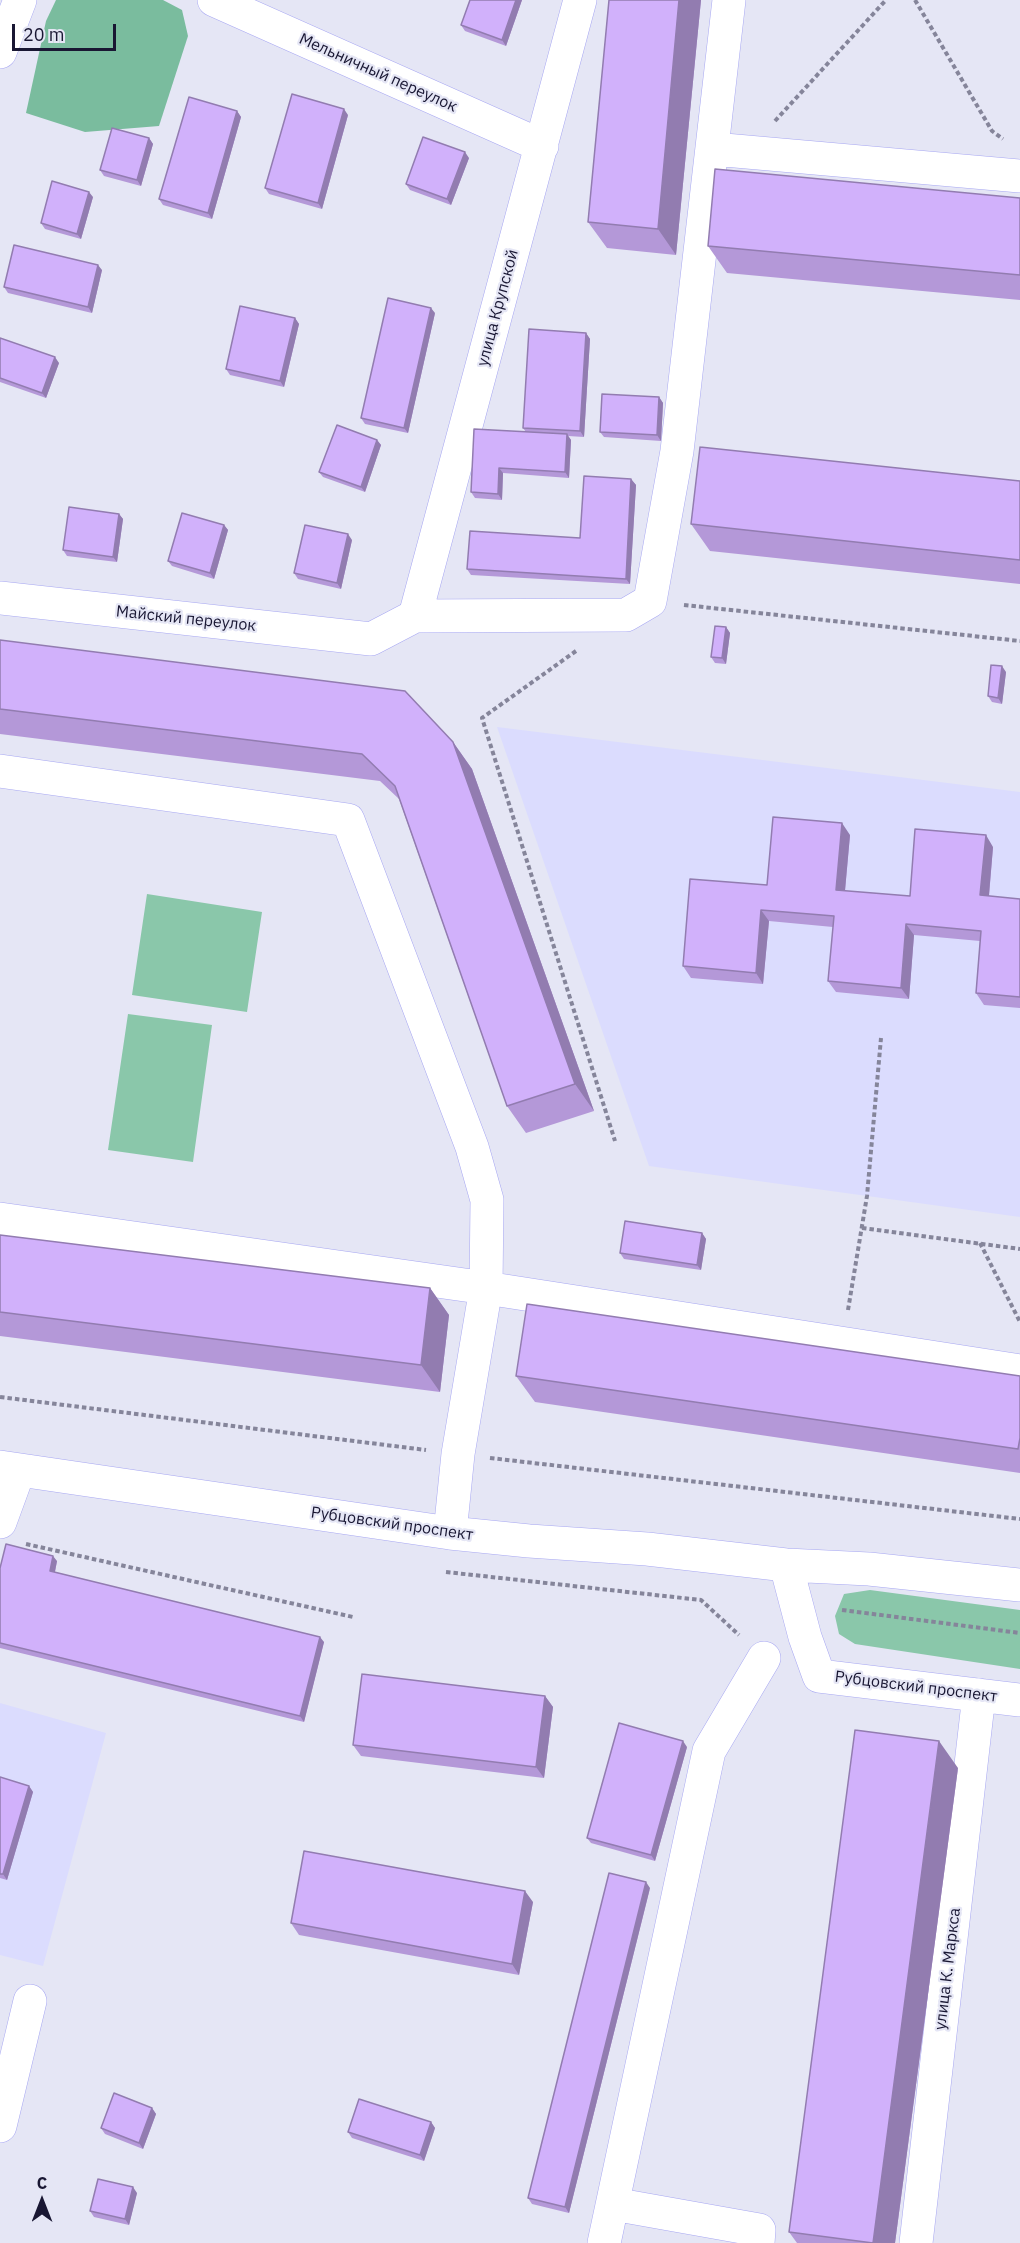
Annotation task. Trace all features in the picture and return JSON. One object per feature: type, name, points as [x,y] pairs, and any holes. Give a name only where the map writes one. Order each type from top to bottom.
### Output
[{"type":"street","points":[[0,52],[20,0]]},
{"type":"street","name":"Мельничный переулок","points":[[214,0],[542,146]]},
{"type":"street","name":"улица Крупской","points":[[416,616],[580,0]]},
{"type":"street","points":[[416,616],[626,615],[650,601],[689,452],[712,148],[729,0]]},
{"type":"street","points":[[712,148],[1020,176]]},
{"type":"street","name":"Майский переулок","points":[[0,598],[371,639],[416,616]]},
{"type":"street","points":[[0,771],[348,820],[472,1147],[487,1200],[486,1288],[458,1454],[450,1533]]},
{"type":"street","points":[[0,1219],[486,1288],[1020,1371]]},
{"type":"street","points":[[10,1468],[11,1532]]},
{"type":"street","name":"Рубцовский проспект","points":[[10,1468],[450,1533],[647,1549],[786,1565],[869,1569],[1020,1586]]},
{"type":"street","name":"Рубцовский проспект","points":[[786,1565],[805,1637],[819,1676],[1020,1700]]},
{"type":"street","points":[[604,2243],[709,1752],[764,1658]]},
{"type":"street","name":"улица К. Маркса","points":[[916,2243],[979,1695]]},
{"type":"street","points":[[0,2126],[30,2001]]},
{"type":"street","points":[[613,2204],[759,2230],[758,2243]]},
{"type":"path","points":[[747,151],[886,0]]},
{"type":"path","points":[[915,0],[992,131],[1011,145]]},
{"type":"path","points":[[650,601],[1020,641]]},
{"type":"path","points":[[578,650],[482,718],[615,1141]]},
{"type":"path","points":[[843,1343],[867,1196],[881,1038]]},
{"type":"path","points":[[862,1228],[1020,1249]]},
{"type":"path","points":[[980,1243],[1020,1322]]},
{"type":"path","points":[[0,1396],[458,1454],[1020,1519]]},
{"type":"path","points":[[11,1532],[353,1617]]},
{"type":"path","points":[[446,1572],[701,1600],[764,1658]]},
{"type":"path","points":[[842,1610],[1020,1634]]},
{"type":"shaded area","points":[[497,727],[1020,792],[1020,1217],[649,1166]]},
{"type":"shaded area","points":[[0,1703],[106,1733],[43,1966],[0,1955]]},
{"type":"green space","points":[[56,0],[163,0],[182,10],[188,36],[159,126],[85,132],[26,113],[46,21]]},
{"type":"green space","points":[[147,894],[262,912],[247,1012],[132,995]]},
{"type":"green space","points":[[128,1014],[212,1025],[193,1162],[108,1150]]},
{"type":"green space","points":[[870,1590],[1020,1610],[1020,1669],[855,1644],[839,1634],[835,1616],[844,1594]]},
{"type":"building","points":[[470,0],[516,0],[502,40],[461,25]]},
{"type":"building","points":[[609,0],[679,0],[658,229],[588,222]]},
{"type":"building","points":[[292,94],[344,109],[318,203],[265,188]]},
{"type":"building","points":[[189,97],[237,111],[208,213],[159,199]]},
{"type":"building","points":[[112,128],[149,138],[137,180],[100,170]]},
{"type":"building","points":[[423,137],[465,152],[447,199],[406,184]]},
{"type":"building","points":[[715,169],[1020,198],[1020,275],[708,246]]},
{"type":"building","points":[[52,181],[89,192],[77,234],[41,223]]},
{"type":"building","points":[[14,245],[98,265],[88,307],[4,287]]},
{"type":"building","points":[[388,298],[431,308],[404,428],[361,418]]},
{"type":"building","points":[[240,306],[295,318],[280,381],[226,369]]},
{"type":"building","points":[[529,329],[586,333],[580,431],[523,428]]},
{"type":"building","points":[[0,338],[55,357],[42,393],[0,378]]},
{"type":"building","points":[[602,394],[659,397],[657,435],[600,432]]},
{"type":"building","points":[[337,425],[377,440],[361,487],[319,472]]},
{"type":"building","points":[[474,429],[567,434],[565,472],[499,468],[498,494],[471,492]]},
{"type":"building","points":[[700,447],[1020,481],[1020,560],[691,524]]},
{"type":"building","points":[[584,476],[631,479],[626,579],[467,569],[470,531],[580,538]]},
{"type":"building","points":[[69,507],[119,514],[113,557],[63,550]]},
{"type":"building","points":[[182,513],[224,525],[210,573],[168,561]]},
{"type":"building","points":[[305,525],[348,534],[337,583],[294,573]]},
{"type":"building","points":[[715,626],[726,627],[722,658],[711,657]]},
{"type":"building","points":[[0,640],[405,691],[453,742],[575,1084],[507,1106],[395,786],[362,754],[0,709]]},
{"type":"building","points":[[991,665],[1002,666],[998,698],[988,696]]},
{"type":"building","points":[[773,817],[842,823],[836,890],[910,896],[915,829],[986,835],[980,895],[1020,899],[1020,997],[976,993],[981,931],[906,924],[901,988],[828,981],[834,916],[761,910],[756,973],[683,966],[690,879],[767,885]]},
{"type":"building","points":[[625,1221],[702,1233],[697,1265],[620,1253]]},
{"type":"building","points":[[0,1235],[430,1288],[421,1365],[0,1312]]},
{"type":"building","points":[[527,1304],[1020,1376],[1018,1449],[516,1376]]},
{"type":"building","points":[[6,1544],[53,1556],[50,1571],[320,1637],[300,1716],[0,1643],[0,1568]]},
{"type":"building","points":[[362,1674],[545,1696],[536,1767],[353,1745]]},
{"type":"building","points":[[619,1723],[683,1741],[651,1855],[587,1838]]},
{"type":"building","points":[[855,1730],[939,1741],[873,2243],[789,2232]]},
{"type":"building","points":[[0,1777],[29,1786],[3,1874],[0,1874]]},
{"type":"building","points":[[304,1851],[525,1891],[512,1964],[291,1923]]},
{"type":"building","points":[[609,1873],[646,1882],[565,2207],[528,2198]]},
{"type":"building","points":[[114,2093],[152,2108],[139,2143],[101,2128]]},
{"type":"building","points":[[359,2099],[431,2122],[420,2155],[348,2132]]},
{"type":"building","points":[[98,2179],[133,2187],[125,2219],[90,2211]]}]
